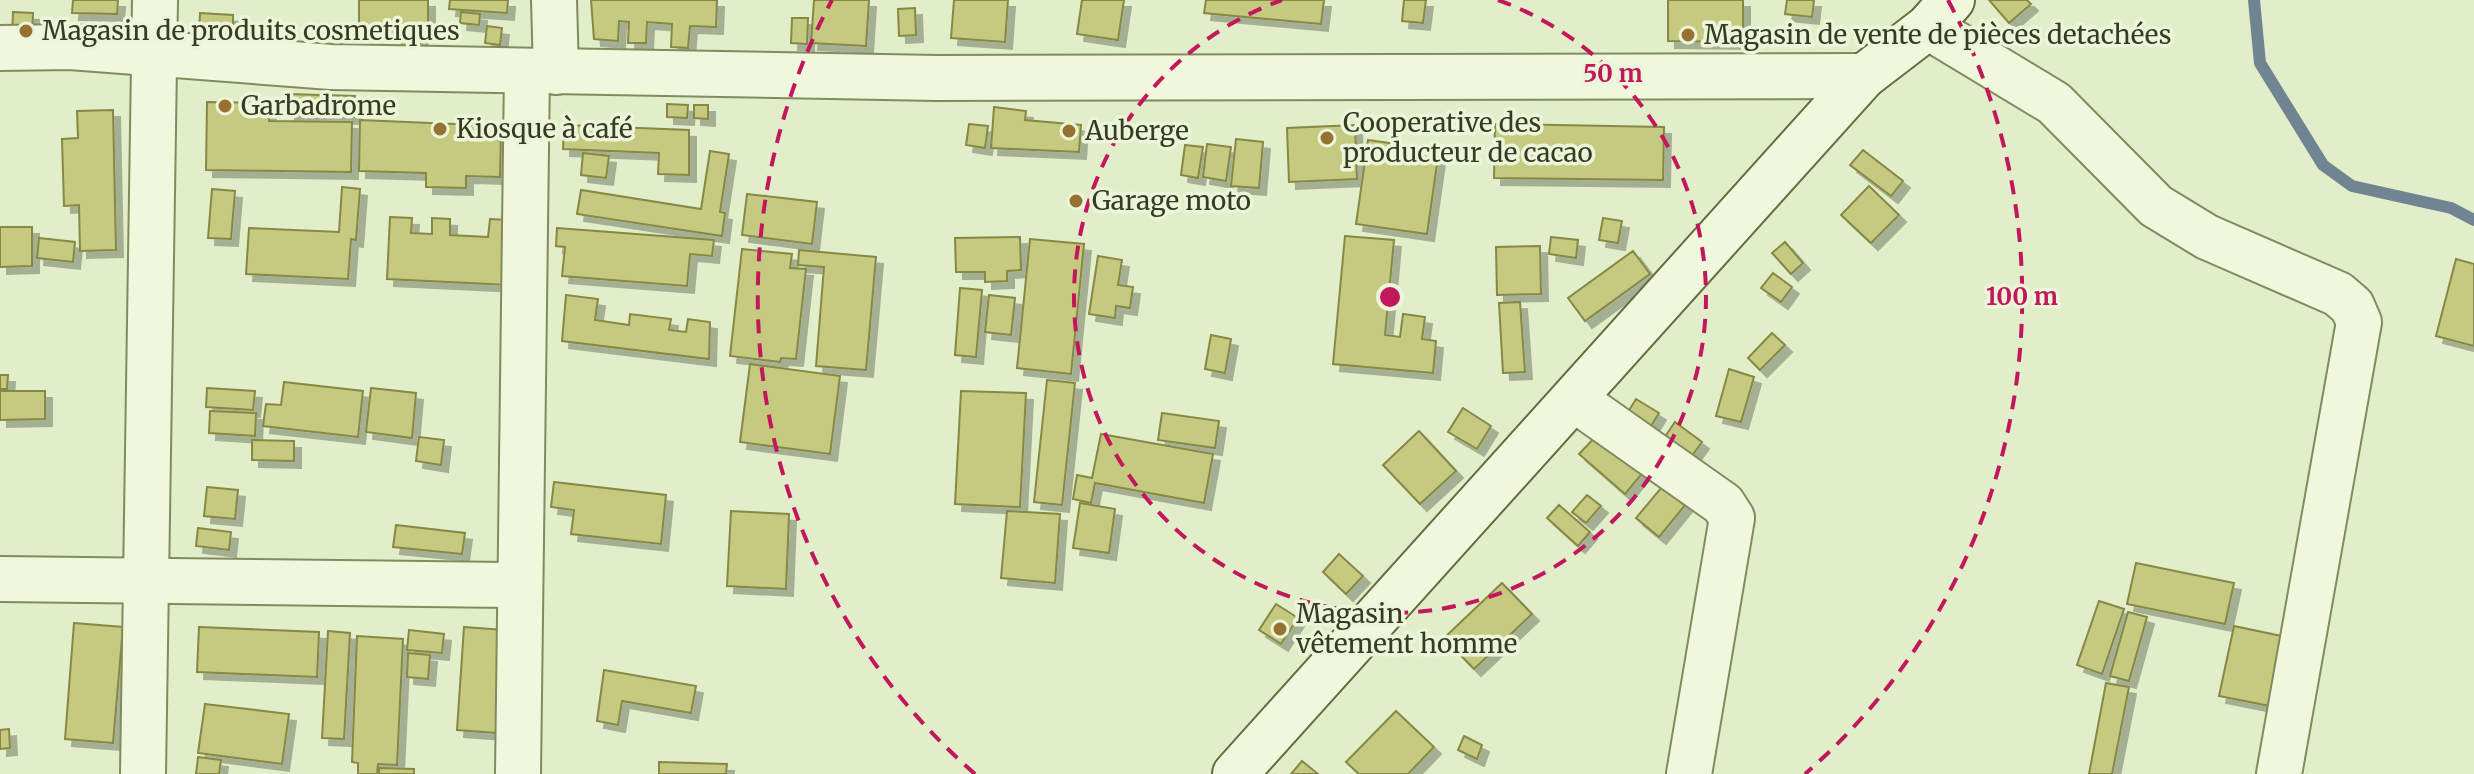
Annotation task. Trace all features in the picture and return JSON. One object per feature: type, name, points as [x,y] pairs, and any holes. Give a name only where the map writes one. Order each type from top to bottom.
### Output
[{"type":"street","points":[[143,774],[155,0]]},
{"type":"street","points":[[518,774],[520,585],[541,71],[554,0]]},
{"type":"street","points":[[1235,774],[1864,76],[1940,14],[2054,103],[2156,206],[2207,237],[2338,294],[2352,306],[2359,322],[2279,774]]},
{"type":"street","points":[[0,48],[70,47],[155,56],[331,67],[937,78],[1864,76]]},
{"type":"street","points":[[1574,399],[1723,504],[1732,518],[1732,534],[1689,774]]},
{"type":"street","points":[[0,579],[146,578],[520,585]]},
{"type":"building","points":[[73,0],[118,0],[117,14],[72,13]]},
{"type":"building","points":[[359,0],[428,0],[428,29],[359,29]]},
{"type":"building","points":[[450,0],[508,0],[507,13],[449,9]]},
{"type":"building","points":[[591,0],[717,0],[716,27],[690,26],[688,48],[671,47],[672,24],[647,22],[646,43],[628,43],[629,22],[619,21],[618,41],[594,39]]},
{"type":"building","points":[[814,0],[869,0],[866,46],[811,43]]},
{"type":"building","points":[[954,0],[1008,0],[1005,42],[951,38]]},
{"type":"building","points":[[1082,0],[1124,0],[1118,40],[1077,34]]},
{"type":"building","points":[[1206,0],[1324,0],[1321,24],[1204,13]]},
{"type":"building","points":[[1404,0],[1426,0],[1423,23],[1402,21]]},
{"type":"building","points":[[1668,0],[1743,0],[1743,42],[1668,41]]},
{"type":"building","points":[[1787,0],[1814,0],[1812,17],[1785,14]]},
{"type":"building","points":[[1989,0],[2027,0],[2031,4],[2009,23]]},
{"type":"building","points":[[915,8],[916,35],[899,36],[898,9]]},
{"type":"building","points":[[13,12],[33,13],[32,38],[12,37]]},
{"type":"building","points":[[461,12],[480,14],[479,25],[460,23]]},
{"type":"building","points":[[200,13],[233,15],[233,34],[199,33]]},
{"type":"building","points":[[792,18],[808,18],[807,44],[791,43]]},
{"type":"building","points":[[487,26],[502,28],[500,45],[485,43]]},
{"type":"building","points":[[403,30],[421,32],[419,54],[401,52]]},
{"type":"building","points":[[288,94],[355,96],[354,117],[288,115]]},
{"type":"building","points":[[207,102],[269,103],[269,121],[352,122],[351,172],[206,170]]},
{"type":"building","points":[[667,104],[688,105],[687,118],[667,117]]},
{"type":"building","points":[[694,105],[708,105],[708,119],[694,118]]},
{"type":"building","points":[[994,107],[1026,111],[1025,120],[1081,125],[1079,152],[991,148]]},
{"type":"building","points":[[113,110],[116,250],[80,251],[79,205],[64,206],[62,139],[78,138],[77,111]]},
{"type":"building","points":[[360,120],[501,126],[500,177],[466,176],[466,188],[426,187],[426,173],[359,171]]},
{"type":"building","points":[[969,124],[988,126],[985,148],[966,145]]},
{"type":"building","points":[[1495,124],[1664,127],[1663,180],[1494,178]]},
{"type":"building","points":[[564,125],[689,130],[689,175],[658,174],[659,153],[563,149]]},
{"type":"building","points":[[1355,125],[1357,179],[1289,182],[1287,128]]},
{"type":"building","points":[[1236,139],[1263,142],[1259,188],[1231,186]]},
{"type":"building","points":[[1368,140],[1439,150],[1427,234],[1356,224]]},
{"type":"building","points":[[1207,144],[1231,147],[1226,181],[1203,177]]},
{"type":"building","points":[[1185,145],[1203,147],[1198,178],[1181,175]]},
{"type":"building","points":[[1863,150],[1903,181],[1891,196],[1850,165]]},
{"type":"building","points":[[710,151],[729,154],[720,212],[725,213],[722,236],[577,214],[581,190],[701,209]]},
{"type":"building","points":[[583,153],[609,156],[606,178],[581,175]]},
{"type":"building","points":[[1869,186],[1899,215],[1871,243],[1841,215]]},
{"type":"building","points":[[342,187],[360,189],[356,240],[351,239],[348,279],[246,274],[249,228],[339,232]]},
{"type":"building","points":[[212,189],[235,191],[231,239],[208,238]]},
{"type":"building","points":[[747,194],[817,202],[812,244],[742,235]]},
{"type":"building","points":[[390,217],[412,218],[411,233],[432,234],[432,218],[450,219],[450,235],[488,237],[490,219],[511,220],[511,285],[387,279]]},
{"type":"building","points":[[1603,218],[1622,221],[1618,243],[1599,240]]},
{"type":"building","points":[[0,227],[32,227],[32,266],[0,267]]},
{"type":"building","points":[[557,228],[714,240],[712,256],[690,254],[687,286],[562,276],[565,247],[556,246]]},
{"type":"building","points":[[1345,236],[1394,240],[1385,335],[1400,337],[1403,314],[1425,317],[1422,339],[1436,341],[1433,373],[1333,364]]},
{"type":"building","points":[[1020,237],[1021,270],[1007,271],[1007,281],[985,282],[985,272],[956,272],[955,238]]},
{"type":"building","points":[[1551,237],[1578,240],[1576,258],[1549,254]]},
{"type":"building","points":[[39,238],[75,242],[73,262],[37,258]]},
{"type":"building","points":[[1030,239],[1084,244],[1071,374],[1017,368]]},
{"type":"building","points":[[1785,242],[1803,263],[1791,274],[1772,253]]},
{"type":"building","points":[[1540,246],[1541,294],[1497,295],[1496,247]]},
{"type":"building","points":[[742,249],[792,254],[790,268],[806,269],[796,359],[781,358],[780,362],[730,356]]},
{"type":"building","points":[[799,250],[876,257],[866,370],[816,366],[824,267],[798,265]]},
{"type":"building","points":[[1633,251],[1650,274],[1585,321],[1568,298]]},
{"type":"building","points":[[1098,256],[1122,260],[1118,285],[1133,287],[1130,308],[1116,306],[1115,318],[1089,314]]},
{"type":"building","points":[[2456,259],[2474,264],[2474,346],[2436,336]]},
{"type":"building","points":[[1773,273],[1792,287],[1781,302],[1761,288]]},
{"type":"building","points":[[960,288],[982,290],[976,357],[955,355]]},
{"type":"building","points":[[566,295],[598,299],[595,320],[629,325],[630,314],[671,319],[669,330],[686,332],[688,319],[710,322],[709,359],[562,341]]},
{"type":"building","points":[[989,295],[1015,298],[1011,335],[985,332]]},
{"type":"building","points":[[1520,302],[1525,372],[1503,373],[1499,303]]},
{"type":"building","points":[[1772,333],[1785,345],[1760,370],[1748,358]]},
{"type":"building","points":[[1211,335],[1231,339],[1225,373],[1205,369]]},
{"type":"building","points":[[750,364],[840,376],[830,454],[740,442]]},
{"type":"building","points":[[1729,369],[1754,377],[1741,422],[1716,416]]},
{"type":"building","points":[[0,375],[8,375],[7,389],[0,389]]},
{"type":"building","points":[[1047,380],[1075,383],[1062,505],[1034,502]]},
{"type":"building","points":[[284,382],[363,391],[358,437],[263,426],[266,404],[281,405]]},
{"type":"building","points":[[207,388],[255,391],[253,410],[206,407]]},
{"type":"building","points":[[371,388],[416,393],[412,438],[366,432]]},
{"type":"building","points":[[0,391],[45,391],[45,419],[0,420]]},
{"type":"building","points":[[961,391],[1026,393],[1020,507],[955,504]]},
{"type":"building","points":[[1636,399],[1659,413],[1646,434],[1623,420]]},
{"type":"building","points":[[1463,408],[1491,426],[1477,449],[1448,432]]},
{"type":"building","points":[[210,411],[256,413],[255,436],[209,433]]},
{"type":"building","points":[[1162,413],[1219,421],[1215,448],[1158,440]]},
{"type":"building","points":[[1675,422],[1702,442],[1691,457],[1664,438]]},
{"type":"building","points":[[1419,431],[1456,471],[1420,504],[1383,465]]},
{"type":"building","points":[[1601,431],[1645,470],[1625,494],[1579,454]]},
{"type":"building","points":[[1101,434],[1213,454],[1204,503],[1095,483],[1091,503],[1073,499],[1077,475],[1092,478]]},
{"type":"building","points":[[419,437],[444,440],[441,465],[416,461]]},
{"type":"building","points":[[252,440],[294,441],[294,461],[252,460]]},
{"type":"building","points":[[1667,481],[1690,499],[1659,537],[1636,518]]},
{"type":"building","points":[[554,482],[666,495],[661,544],[571,534],[574,510],[551,507]]},
{"type":"building","points":[[207,487],[238,490],[235,519],[204,516]]},
{"type":"building","points":[[1587,495],[1601,506],[1586,523],[1572,512]]},
{"type":"building","points":[[1080,503],[1115,509],[1109,553],[1073,548]]},
{"type":"building","points":[[1559,505],[1590,532],[1578,546],[1547,518]]},
{"type":"building","points":[[731,511],[789,514],[786,589],[727,586]]},
{"type":"building","points":[[1007,511],[1060,514],[1055,583],[1001,578]]},
{"type":"building","points":[[396,525],[465,533],[462,554],[393,547]]},
{"type":"building","points":[[198,528],[231,532],[229,550],[196,546]]},
{"type":"building","points":[[1339,554],[1363,576],[1346,594],[1323,572]]},
{"type":"building","points":[[2136,563],[2234,583],[2225,624],[2127,604]]},
{"type":"building","points":[[1502,583],[1532,614],[1474,669],[1444,638]]},
{"type":"building","points":[[2099,601],[2124,609],[2102,674],[2077,665]]},
{"type":"building","points":[[1276,604],[1298,618],[1281,644],[1259,630]]},
{"type":"building","points":[[2128,612],[2147,617],[2129,681],[2110,676]]},
{"type":"building","points":[[74,623],[123,627],[113,743],[65,739]]},
{"type":"building","points":[[2234,626],[2291,638],[2275,707],[2219,696]]},
{"type":"building","points":[[199,627],[319,632],[317,677],[197,672]]},
{"type":"building","points":[[464,627],[504,630],[497,733],[457,730]]},
{"type":"building","points":[[409,630],[444,634],[442,653],[407,650]]},
{"type":"building","points":[[328,631],[350,633],[344,739],[322,738]]},
{"type":"building","points":[[357,636],[403,639],[397,765],[378,764],[377,774],[358,774],[358,763],[352,762]]},
{"type":"building","points":[[408,653],[430,655],[428,679],[407,677]]},
{"type":"building","points":[[604,670],[696,686],[691,713],[622,701],[618,725],[597,721]]},
{"type":"building","points":[[2106,683],[2129,687],[2112,774],[2089,774]]},
{"type":"building","points":[[205,704],[289,714],[282,764],[198,753]]},
{"type":"building","points":[[1396,711],[1434,747],[1408,774],[1359,774],[1346,762]]},
{"type":"building","points":[[9,729],[10,748],[0,749],[0,730]]},
{"type":"building","points":[[1464,736],[1482,745],[1477,759],[1458,750]]},
{"type":"building","points":[[198,757],[221,760],[219,774],[196,774]]},
{"type":"building","points":[[1302,761],[1318,774],[1291,774]]},
{"type":"building","points":[[659,762],[727,764],[726,774],[659,774]]},
{"type":"building","points":[[379,768],[414,769],[414,774],[379,774]]},
{"type":"waterway","points":[[2254,0],[2260,63],[2323,165],[2352,186],[2451,208],[2474,220]]},
{"type":"place","name":"Magasin de produits cosmetiques","points":[[26,31]]},
{"type":"place","name":"Magasin de vente de pièces detachées","points":[[1688,35]]},
{"type":"place","name":"Garbadrome","points":[[225,106]]},
{"type":"place","name":"Kiosque à café","points":[[440,129]]},
{"type":"place","name":"Auberge","points":[[1069,131]]},
{"type":"place","name":"Cooperative des producteur de cacao","points":[[1327,138]]},
{"type":"place","name":"Garage moto","points":[[1076,201]]},
{"type":"place","name":"Magasin vêtement homme","points":[[1280,629]]}]
